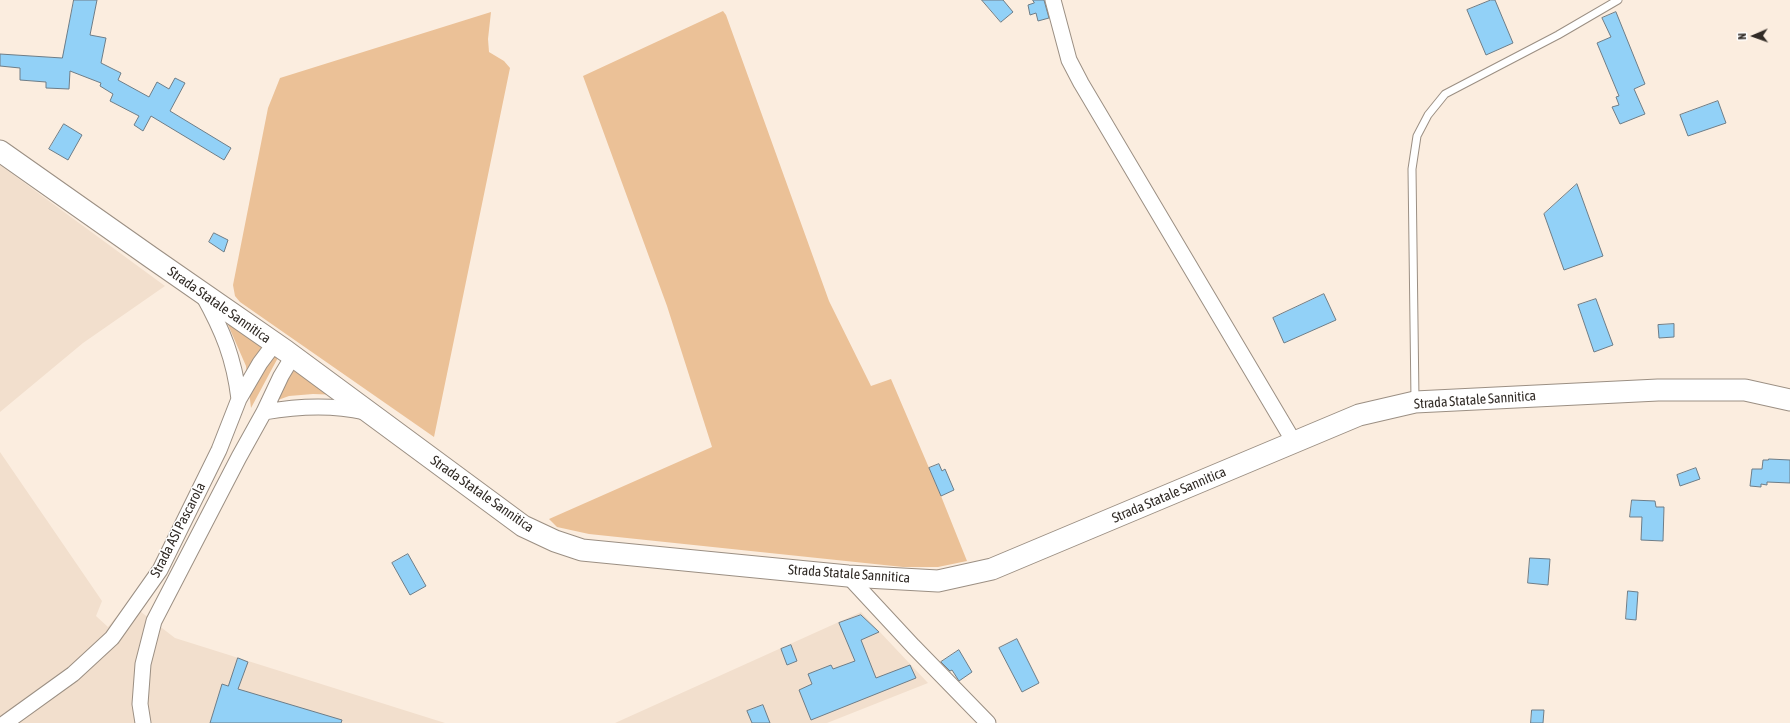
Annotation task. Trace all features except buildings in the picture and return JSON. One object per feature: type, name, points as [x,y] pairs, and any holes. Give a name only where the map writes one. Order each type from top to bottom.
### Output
[{"type":"main road","name":"Strada Statale Sannitica","points":[[0,151],[201,293],[275,343],[523,526],[555,541],[582,550],[848,576],[938,580],[992,569],[1360,414],[1415,402],[1715,388],[1745,390],[1790,400]]},
{"type":"street","points":[[1053,0],[1069,60],[1081,83],[1294,442]]},
{"type":"street","name":"Strada ASI Pascarola","points":[[201,293],[220,325],[228,345],[236,372],[239,399]]},
{"type":"street","name":"Strada ASI Pascarola","points":[[5,723],[73,674],[112,638],[160,570],[219,450],[239,399],[260,363],[275,343]]},
{"type":"street","name":"Strada ASI Pascarola","points":[[143,723],[140,704],[143,664],[154,621],[264,412],[281,376],[293,356]]},
{"type":"street","points":[[264,412],[289,408],[322,406],[345,407],[370,413]]},
{"type":"street","points":[[848,576],[913,646],[988,723]]},
{"type":"lane","points":[[1415,402],[1412,169],[1417,136],[1428,115],[1445,94],[1558,35],[1618,0]]},
{"type":"shaded area","points":[[723,11],[726,15],[829,301],[871,386],[891,379],[967,561],[938,567],[903,567],[589,534],[557,527],[549,519],[712,447],[667,306],[583,76]]},
{"type":"shaded area","points":[[491,12],[488,39],[489,52],[504,61],[510,68],[434,437],[240,302],[235,296],[233,285],[268,108],[280,78]]},
{"type":"shaded area","points":[[0,165],[165,286],[83,343],[0,412]]},
{"type":"shaded area","points":[[222,311],[281,352],[251,408],[246,366]]},
{"type":"shaded area","points":[[287,356],[342,395],[313,394],[289,396],[267,404]]},
{"type":"shaded area","points":[[0,452],[102,601],[96,616],[108,627],[128,602],[175,638],[445,723],[0,723]]},
{"type":"shaded area","points":[[861,612],[928,683],[827,723],[615,723]]}]
